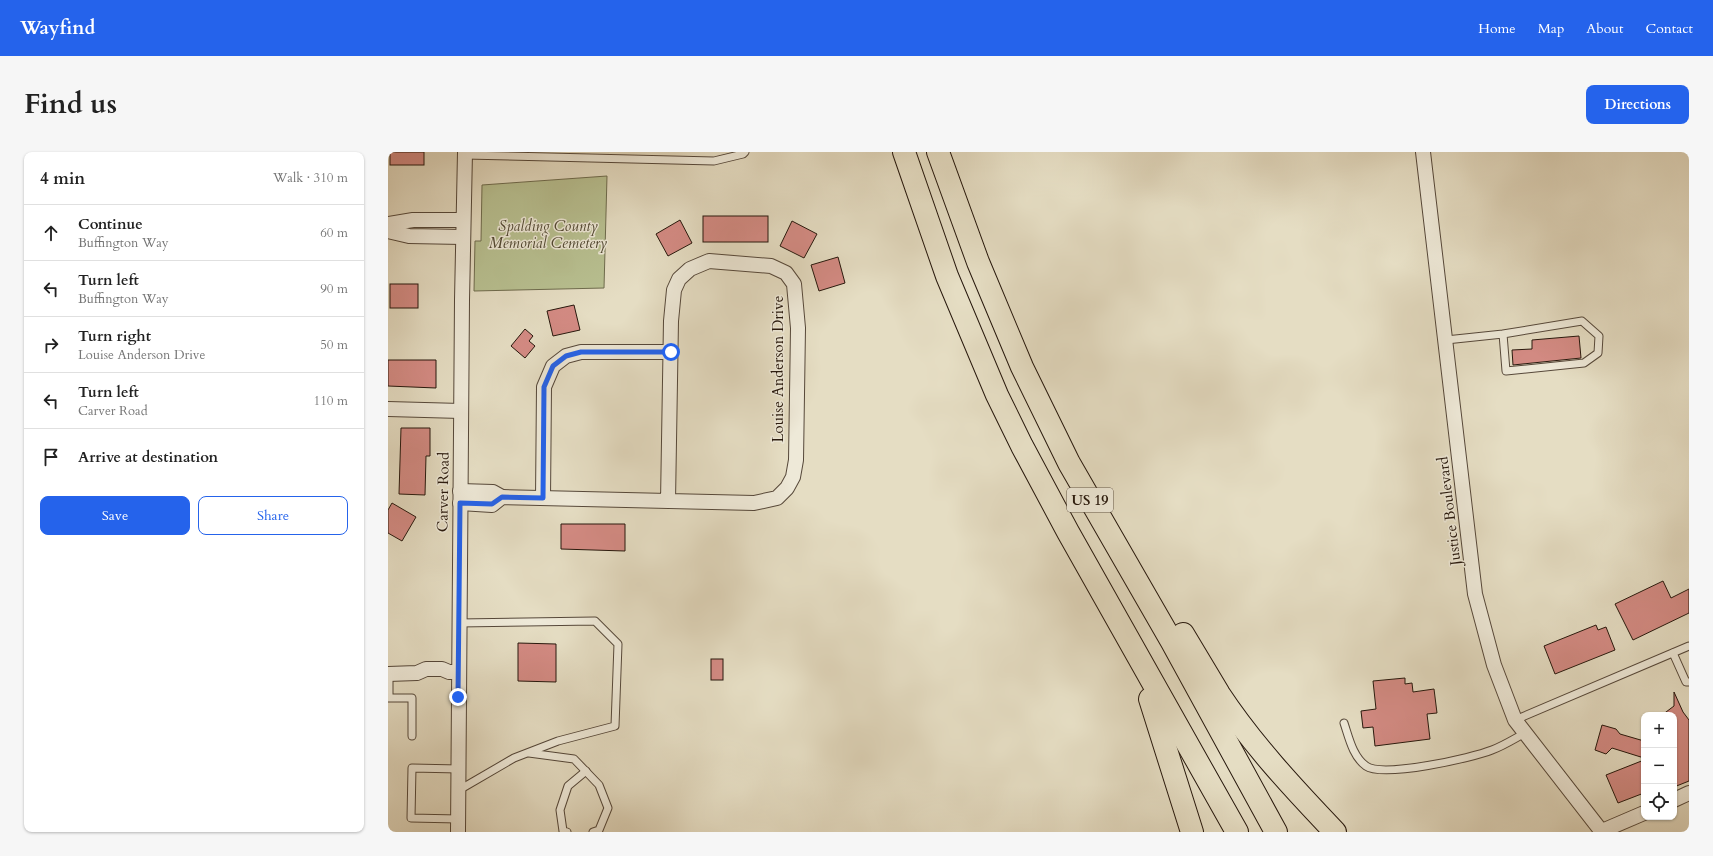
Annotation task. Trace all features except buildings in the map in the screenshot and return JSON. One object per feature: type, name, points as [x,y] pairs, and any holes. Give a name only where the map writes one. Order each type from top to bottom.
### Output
[{"type":"highway","name":"US 19","points":[[904,152],[947,276],[998,395],[1022,446],[1068,532],[1237,832]]},
{"type":"highway","name":"US 19","points":[[938,152],[978,262],[1022,367],[1069,463],[1172,642],[1276,832]]},
{"type":"highway","points":[[1069,463],[1137,556],[1220,694],[1288,783],[1335,832]]},
{"type":"highway","points":[[1133,648],[1164,740],[1192,832]]},
{"type":"street","name":"Justice Boulevard","points":[[1424,152],[1475,594],[1494,665],[1516,720],[1524,733],[1602,832]]},
{"type":"street","name":"Carver Road","points":[[458,825],[458,769],[454,672],[459,623],[465,154]]},
{"type":"street","points":[[388,224],[413,220],[463,220]]},
{"type":"street","points":[[388,231],[409,236],[463,237]]},
{"type":"street","name":"Louise Anderson Drive","points":[[460,497],[492,504],[502,497],[668,501],[754,503],[777,498],[787,488],[793,477],[796,460],[798,328],[794,284],[786,273],[771,266],[709,261],[690,269],[679,279],[674,290],[671,352],[668,501]]},
{"type":"street","points":[[543,498],[544,387],[553,366],[566,356],[581,352],[671,352]]},
{"type":"street","points":[[388,409],[461,411]]},
{"type":"street","points":[[389,674],[416,673],[426,669],[442,669],[454,672]]},
{"type":"street","points":[[1677,799],[1689,793]]},
{"type":"street","points":[[1602,832],[1641,814]]},
{"type":"lane","points":[[465,154],[608,156],[714,161],[743,154],[745,152]]},
{"type":"lane","points":[[1446,340],[1503,334],[1582,321],[1599,336],[1598,353],[1584,363],[1506,372],[1503,334]]},
{"type":"lane","points":[[458,790],[514,758],[558,740],[616,726],[618,644],[595,621],[459,623]]},
{"type":"lane","points":[[1516,720],[1689,646]]},
{"type":"lane","points":[[1673,652],[1682,676],[1686,682],[1689,682]]},
{"type":"lane","points":[[389,674],[389,698],[412,698],[412,736]]},
{"type":"lane","points":[[1344,723],[1356,757],[1367,767],[1394,770],[1466,759],[1493,750],[1524,733]]},
{"type":"lane","points":[[527,753],[574,759],[599,785],[608,808],[599,830],[593,832]]},
{"type":"lane","points":[[458,769],[412,768],[411,818],[458,825]]},
{"type":"lane","points":[[567,832],[563,831],[560,810],[568,786],[586,771]]},
{"type":"green space","name":"Spalding County Memorial Cemetery","points":[[607,176],[604,288],[474,291],[475,241],[481,241],[482,185]]},
{"type":"route","points":[[458,697],[460,503],[492,504],[502,497],[543,498],[544,387],[553,366],[566,356],[581,352],[671,352]]}]
